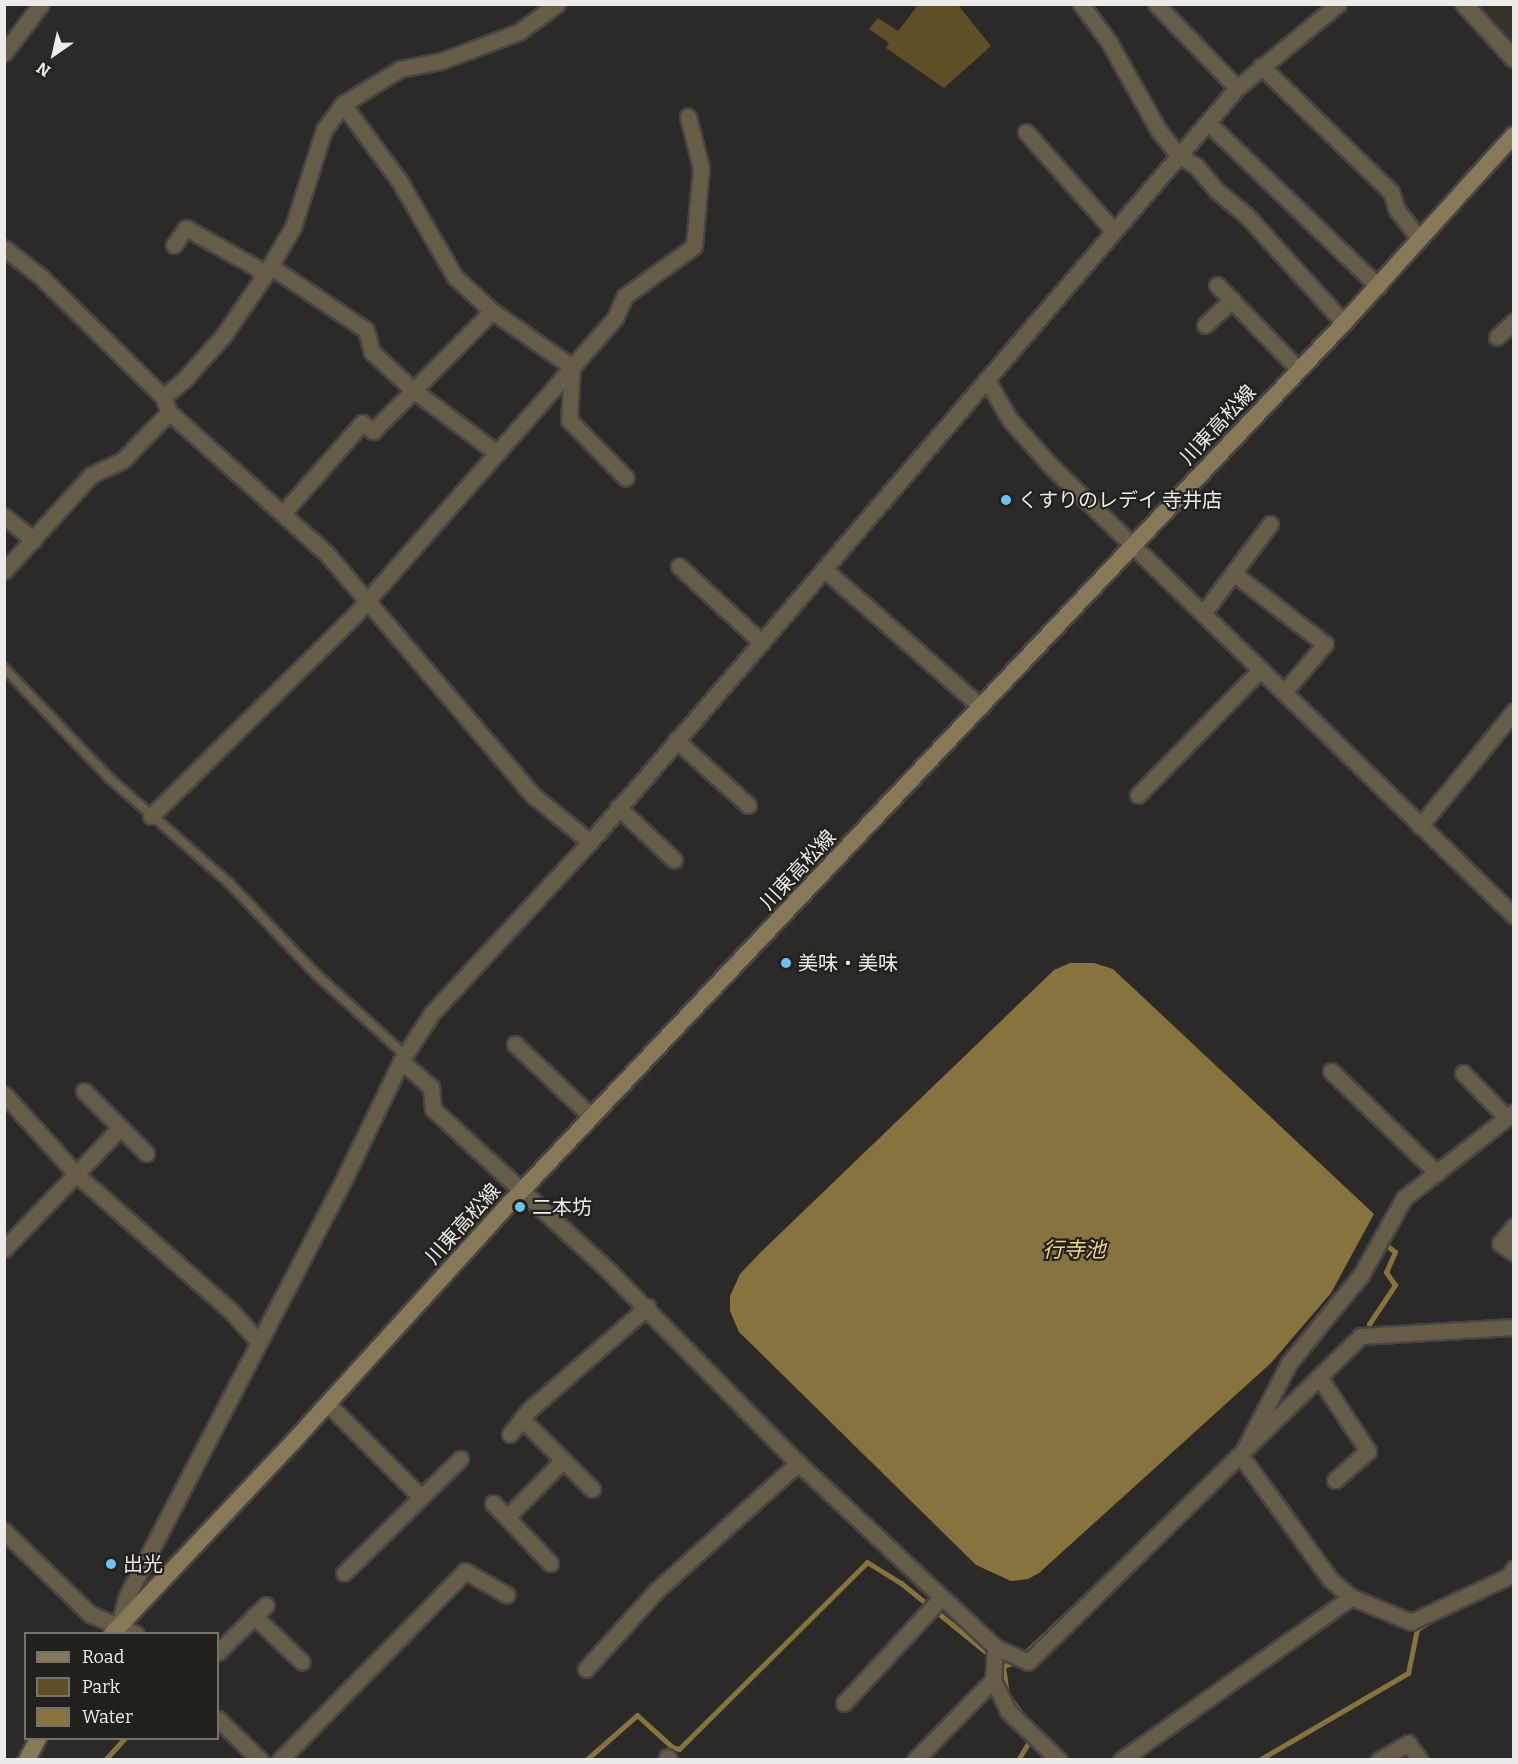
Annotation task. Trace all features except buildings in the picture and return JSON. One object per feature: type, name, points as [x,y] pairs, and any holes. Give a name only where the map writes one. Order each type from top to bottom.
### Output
[{"type":"main road","name":"川東高松線","points":[[115,1629],[328,1404],[521,1191],[1344,323],[1514,135]]},
{"type":"main road","points":[[27,1760],[37,1740]]},
{"type":"street","points":[[4,53],[41,4]]},
{"type":"street","points":[[4,571],[91,475],[123,460],[183,381],[223,336],[267,272],[293,227],[324,130],[343,104],[400,69],[441,61],[519,32],[557,4]]},
{"type":"street","points":[[1081,4],[1109,42],[1159,131],[1179,156],[1196,166],[1216,190],[1247,216],[1344,323]]},
{"type":"street","points":[[1156,4],[1237,88]]},
{"type":"street","points":[[6,1538],[90,1614],[115,1629],[127,1596],[260,1342],[403,1058],[432,1014],[590,842],[760,641],[988,382],[1237,88],[1338,4]]},
{"type":"street","points":[[1464,4],[1514,59]]},
{"type":"street","points":[[1261,66],[1391,192],[1397,210],[1420,239]]},
{"type":"street","points":[[343,104],[400,182],[455,277],[492,312],[572,367]]},
{"type":"street","points":[[151,816],[351,619],[366,599],[498,453],[615,318],[625,296],[694,246],[701,168],[688,117]]},
{"type":"street","points":[[1208,123],[1378,286]]},
{"type":"street","points":[[1026,132],[1114,231]]},
{"type":"street","points":[[174,244],[186,228],[366,330],[372,352],[413,390],[498,453]]},
{"type":"street","points":[[4,248],[39,275],[166,404],[283,513],[366,599],[534,796],[590,842]]},
{"type":"street","points":[[1217,285],[1299,370]]},
{"type":"street","points":[[1205,325],[1232,300]]},
{"type":"street","points":[[283,513],[362,423],[373,430],[492,312]]},
{"type":"street","points":[[1497,337],[1514,321]]},
{"type":"street","points":[[572,367],[570,420],[626,478]]},
{"type":"street","points":[[988,382],[1010,420],[1052,465],[1514,916]]},
{"type":"street","points":[[4,516],[34,540]]},
{"type":"street","points":[[1204,612],[1270,524]]},
{"type":"street","points":[[679,566],[760,641]]},
{"type":"street","points":[[824,569],[981,707]]},
{"type":"street","points":[[1233,573],[1325,644],[1284,692]]},
{"type":"street","points":[[1138,795],[1261,669]]},
{"type":"street","points":[[1420,826],[1514,711]]},
{"type":"street","points":[[676,740],[748,805]]},
{"type":"street","points":[[618,807],[674,861]]},
{"type":"street","points":[[515,1044],[592,1117]]},
{"type":"street","points":[[403,1058],[431,1087],[433,1109],[646,1307],[936,1604],[994,1656],[1028,1662],[1241,1456],[1361,1336],[1514,1327]]},
{"type":"street","points":[[1331,1071],[1437,1173]]},
{"type":"street","points":[[1241,1456],[1289,1364],[1361,1275],[1404,1198],[1510,1115],[1463,1073]]},
{"type":"street","points":[[84,1091],[146,1153]]},
{"type":"street","points":[[4,1094],[76,1174],[231,1311],[260,1342]]},
{"type":"street","points":[[4,1249],[120,1128]]},
{"type":"street","points":[[1514,1226],[1500,1243],[1514,1253]]},
{"type":"street","points":[[510,1434],[522,1419],[646,1307]]},
{"type":"street","points":[[1319,1377],[1368,1451],[1335,1480]]},
{"type":"street","points":[[328,1404],[420,1497]]},
{"type":"street","points":[[522,1419],[592,1489]]},
{"type":"street","points":[[1241,1456],[1330,1579],[1351,1598],[1411,1622],[1509,1576],[1514,1568]]},
{"type":"street","points":[[344,1573],[460,1459]]},
{"type":"street","points":[[507,1517],[563,1460]]},
{"type":"street","points":[[586,1669],[657,1590],[798,1463]]},
{"type":"street","points":[[493,1503],[550,1563]]},
{"type":"street","points":[[280,1760],[465,1571],[507,1595]]},
{"type":"street","points":[[1121,1760],[1351,1598]]},
{"type":"street","points":[[844,1703],[936,1604]]},
{"type":"street","points":[[219,1651],[266,1605]]},
{"type":"street","points":[[254,1616],[302,1662]]},
{"type":"street","points":[[994,1656],[993,1680],[1008,1711],[1059,1760]]},
{"type":"street","points":[[915,1760],[993,1680]]},
{"type":"street","points":[[219,1720],[260,1760]]},
{"type":"street","points":[[1378,1760],[1408,1743],[1420,1760]]},
{"type":"lane","points":[[4,668],[108,777],[229,883],[311,969],[403,1058]]},
{"type":"shaded area","points":[[1477,5],[1513,5],[1513,45]]},
{"type":"green space","points":[[918,5],[958,5],[991,46],[944,88],[886,48],[889,43],[869,29],[878,18],[898,31]]},
{"type":"water","name":"行寺池","points":[[1070,963],[1094,963],[1113,969],[1374,1214],[1331,1293],[1271,1363],[1039,1573],[1028,1579],[1011,1581],[976,1565],[739,1332],[730,1311],[730,1296],[740,1274],[760,1253],[1054,970]]},
{"type":"waterway","points":[[1369,1324],[1395,1285],[1386,1272],[1395,1252],[1385,1244]]},
{"type":"waterway","points":[[586,1760],[637,1715],[672,1747],[679,1749],[867,1562],[901,1583],[1003,1666]]},
{"type":"waterway","points":[[1026,1652],[1093,1588]]},
{"type":"waterway","points":[[1259,1760],[1408,1673],[1417,1629],[1432,1620]]},
{"type":"waterway","points":[[1015,1662],[1003,1666],[1007,1694],[1023,1716]]},
{"type":"waterway","points":[[105,1760],[123,1740]]},
{"type":"waterway","points":[[1018,1760],[1029,1742]]},
{"type":"place","name":"くすりのレデイ 寺井店","points":[[1006,500]]},
{"type":"place","name":"美味・美味","points":[[786,963]]},
{"type":"place","name":"二本坊","points":[[520,1207]]},
{"type":"place","name":"出光","points":[[111,1564]]}]
